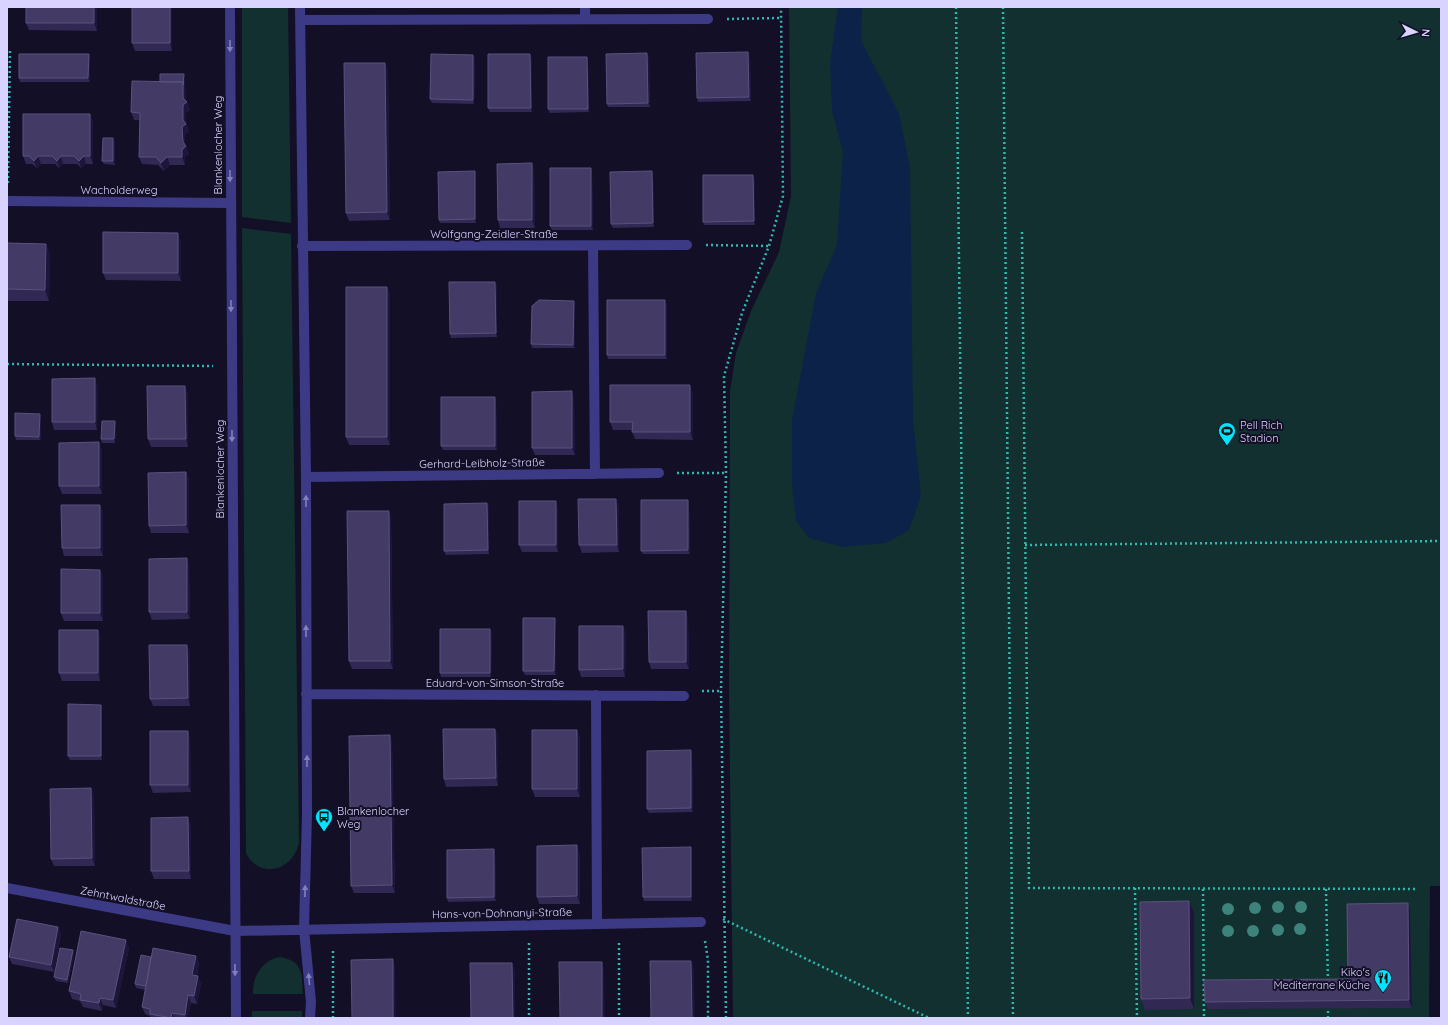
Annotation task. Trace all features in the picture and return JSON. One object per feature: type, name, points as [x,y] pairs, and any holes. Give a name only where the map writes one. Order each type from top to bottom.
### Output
[{"type":"street","name":"Blankenlocher Weg","points":[[230,7],[234,931],[236,1018]]},
{"type":"street","points":[[300,7],[306,477],[307,814],[304,930],[311,1002],[310,1018]]},
{"type":"street","points":[[585,7],[585,19]]},
{"type":"street","points":[[300,20],[708,19]]},
{"type":"street","name":"Wacholderweg","points":[[8,201],[230,203]]},
{"type":"street","name":"Wolfgang-Zeidler-Straße","points":[[302,246],[687,245]]},
{"type":"street","points":[[592,246],[595,474]]},
{"type":"street","name":"Gerhard-Leibholz-Straße","points":[[306,477],[659,473]]},
{"type":"street","name":"Eduard-von-Simson-Straße","points":[[306,694],[684,696]]},
{"type":"street","points":[[596,695],[598,924]]},
{"type":"street","name":"Zehntwaldstraße","points":[[7,888],[234,931]]},
{"type":"street","name":"Hans-von-Dohnanyi-Straße","points":[[304,930],[701,922]]},
{"type":"street","points":[[234,931],[304,930]]},
{"type":"path","points":[[726,1018],[723,919],[721,691],[726,473],[724,376],[742,314],[769,246],[783,196],[781,7]]},
{"type":"path","points":[[956,7],[968,1018]]},
{"type":"path","points":[[1003,7],[1013,1018]]},
{"type":"path","points":[[708,19],[780,18]]},
{"type":"path","points":[[8,201],[10,49]]},
{"type":"path","points":[[1022,232],[1030,888],[1416,889]]},
{"type":"path","points":[[687,245],[769,246]]},
{"type":"path","points":[[7,364],[231,366]]},
{"type":"path","points":[[659,473],[726,473]]},
{"type":"path","points":[[1025,545],[1441,541]]},
{"type":"path","points":[[1136,888],[1137,1018]]},
{"type":"path","points":[[1203,888],[1204,1018]]},
{"type":"path","points":[[1326,889],[1328,987]]},
{"type":"path","points":[[723,919],[929,1018]]},
{"type":"path","points":[[701,922],[708,960],[708,1018]]},
{"type":"path","points":[[619,923],[619,1018]]},
{"type":"path","points":[[528,925],[529,1018]]},
{"type":"path","points":[[333,1018],[334,929]]},
{"type":"path","points":[[1328,1008],[1328,1018]]},
{"type":"green space","points":[[242,7],[288,7],[291,223],[242,217]]},
{"type":"green space","name":"Pell Rich Stadion","points":[[789,7],[1441,7],[1441,886],[1430,886],[1429,1018],[733,1018],[729,692],[730,391],[736,353],[751,311],[779,252],[791,196]]},
{"type":"green space","points":[[242,228],[291,234],[299,843],[296,853],[290,860],[283,866],[275,869],[259,867],[246,853]]},
{"type":"green space","points":[[280,957],[293,962],[300,969],[303,994],[253,994],[254,981],[259,970],[268,962]]},
{"type":"green space","points":[[252,1011],[302,1011],[302,1018],[252,1018]]},
{"type":"water","points":[[838,7],[862,7],[861,41],[899,113],[910,168],[913,420],[921,496],[909,530],[886,543],[843,547],[809,538],[796,521],[792,485],[792,420],[816,293],[837,245],[843,152],[832,111],[830,63]]},
{"type":"building","points":[[26,7],[94,7],[94,23],[26,23]]},
{"type":"building","points":[[132,7],[170,7],[170,43],[132,43]]},
{"type":"building","points":[[748,52],[749,97],[697,98],[696,53]]},
{"type":"building","points":[[647,53],[648,103],[607,104],[606,54]]},
{"type":"building","points":[[19,54],[89,54],[88,78],[19,78]]},
{"type":"building","points":[[431,54],[473,55],[473,100],[430,99]]},
{"type":"building","points":[[488,54],[530,54],[531,108],[488,108]]},
{"type":"building","points":[[548,57],[587,57],[588,109],[548,109]]},
{"type":"building","points":[[344,63],[385,63],[387,212],[346,213]]},
{"type":"building","points":[[160,74],[184,74],[183,85],[183,82],[160,82]]},
{"type":"building","points":[[132,81],[183,82],[183,98],[187,102],[183,105],[183,120],[186,124],[182,127],[183,142],[186,146],[182,150],[182,157],[167,157],[161,163],[156,157],[139,157],[140,113],[131,112]]},
{"type":"building","points":[[23,114],[90,114],[90,156],[84,156],[79,161],[74,156],[61,156],[57,161],[52,156],[38,156],[34,161],[29,156],[23,156]]},
{"type":"building","points":[[103,138],[113,138],[113,161],[102,161]]},
{"type":"building","points":[[532,163],[532,220],[498,220],[497,164]]},
{"type":"building","points":[[550,168],[591,168],[591,226],[550,226]]},
{"type":"building","points":[[475,171],[475,219],[439,220],[438,172]]},
{"type":"building","points":[[652,171],[653,223],[611,224],[610,172]]},
{"type":"building","points":[[703,175],[753,175],[754,221],[703,222]]},
{"type":"building","points":[[103,232],[178,233],[178,273],[103,273]]},
{"type":"building","points":[[7,243],[46,244],[45,290],[7,289]]},
{"type":"building","points":[[449,282],[495,282],[496,333],[450,334]]},
{"type":"building","points":[[346,287],[387,287],[387,437],[346,437]]},
{"type":"building","points":[[539,300],[574,301],[573,345],[531,344],[532,306]]},
{"type":"building","points":[[607,300],[665,300],[665,355],[607,355]]},
{"type":"building","points":[[95,378],[95,422],[52,422],[52,379]]},
{"type":"building","points":[[610,385],[690,385],[690,432],[632,432],[633,422],[610,422]]},
{"type":"building","points":[[147,386],[185,386],[186,439],[148,439]]},
{"type":"building","points":[[572,391],[572,448],[532,448],[532,392]]},
{"type":"building","points":[[441,397],[495,397],[495,446],[441,446]]},
{"type":"building","points":[[15,413],[40,414],[39,437],[15,436]]},
{"type":"building","points":[[102,421],[115,421],[114,439],[101,439]]},
{"type":"building","points":[[99,442],[99,486],[59,486],[59,443]]},
{"type":"building","points":[[186,472],[186,525],[149,526],[148,473]]},
{"type":"building","points":[[578,499],[616,499],[617,545],[579,545]]},
{"type":"building","points":[[641,500],[688,500],[688,550],[641,551]]},
{"type":"building","points":[[519,501],[556,501],[556,545],[519,545]]},
{"type":"building","points":[[487,503],[488,550],[444,551],[444,504]]},
{"type":"building","points":[[61,505],[100,505],[100,548],[62,548]]},
{"type":"building","points":[[347,511],[389,511],[390,661],[349,661]]},
{"type":"building","points":[[187,558],[187,612],[149,612],[149,559]]},
{"type":"building","points":[[61,569],[100,570],[100,613],[61,613]]},
{"type":"building","points":[[648,611],[686,611],[686,662],[649,662]]},
{"type":"building","points":[[523,618],[555,618],[554,671],[523,671]]},
{"type":"building","points":[[579,626],[623,626],[623,669],[579,670]]},
{"type":"building","points":[[440,629],[490,629],[490,673],[440,673]]},
{"type":"building","points":[[59,630],[98,630],[98,673],[59,673]]},
{"type":"building","points":[[149,645],[187,645],[188,698],[150,699]]},
{"type":"building","points":[[68,704],[101,705],[101,756],[68,756]]},
{"type":"building","points":[[443,729],[495,729],[496,778],[444,779]]},
{"type":"building","points":[[532,730],[577,730],[577,789],[532,789]]},
{"type":"building","points":[[150,731],[188,731],[188,785],[150,785]]},
{"type":"building","points":[[390,735],[392,885],[351,886],[349,736]]},
{"type":"building","points":[[691,750],[691,808],[647,809],[647,751]]},
{"type":"building","points":[[91,788],[92,858],[51,859],[50,789]]},
{"type":"building","points":[[188,817],[189,871],[151,871],[151,818]]},
{"type":"building","points":[[577,845],[577,896],[537,897],[537,846]]},
{"type":"building","points":[[691,847],[691,897],[643,897],[642,848]]},
{"type":"building","points":[[494,849],[494,897],[447,898],[447,850]]},
{"type":"building","points":[[1189,901],[1190,998],[1141,999],[1140,902]]},
{"type":"building","points":[[1408,903],[1409,1000],[1205,1002],[1204,980],[1348,979],[1347,904]]},
{"type":"building","points":[[17,919],[58,927],[51,965],[9,957]]},
{"type":"building","points":[[81,931],[126,940],[113,1000],[100,998],[99,1003],[80,1000],[81,994],[69,991]]},
{"type":"building","points":[[60,948],[73,950],[67,980],[54,977]]},
{"type":"building","points":[[153,948],[196,956],[192,975],[198,976],[194,996],[188,995],[185,1015],[172,1013],[171,1018],[150,1014],[150,1009],[142,1007]]},
{"type":"building","points":[[141,955],[151,957],[146,986],[135,984]]},
{"type":"building","points":[[393,959],[393,1018],[352,1018],[351,960]]},
{"type":"building","points":[[650,961],[691,961],[692,1018],[651,1018]]},
{"type":"building","points":[[559,962],[602,962],[602,1018],[560,1018]]},
{"type":"building","points":[[470,963],[512,963],[513,1018],[471,1018]]},
{"type":"place","name":"Pell Rich Stadion","points":[[1227,446]]},
{"type":"place","name":"Blankenlocher Weg","points":[[324,832]]},
{"type":"place","name":"Kiko's Mediterrane Küche","points":[[1383,993]]}]
